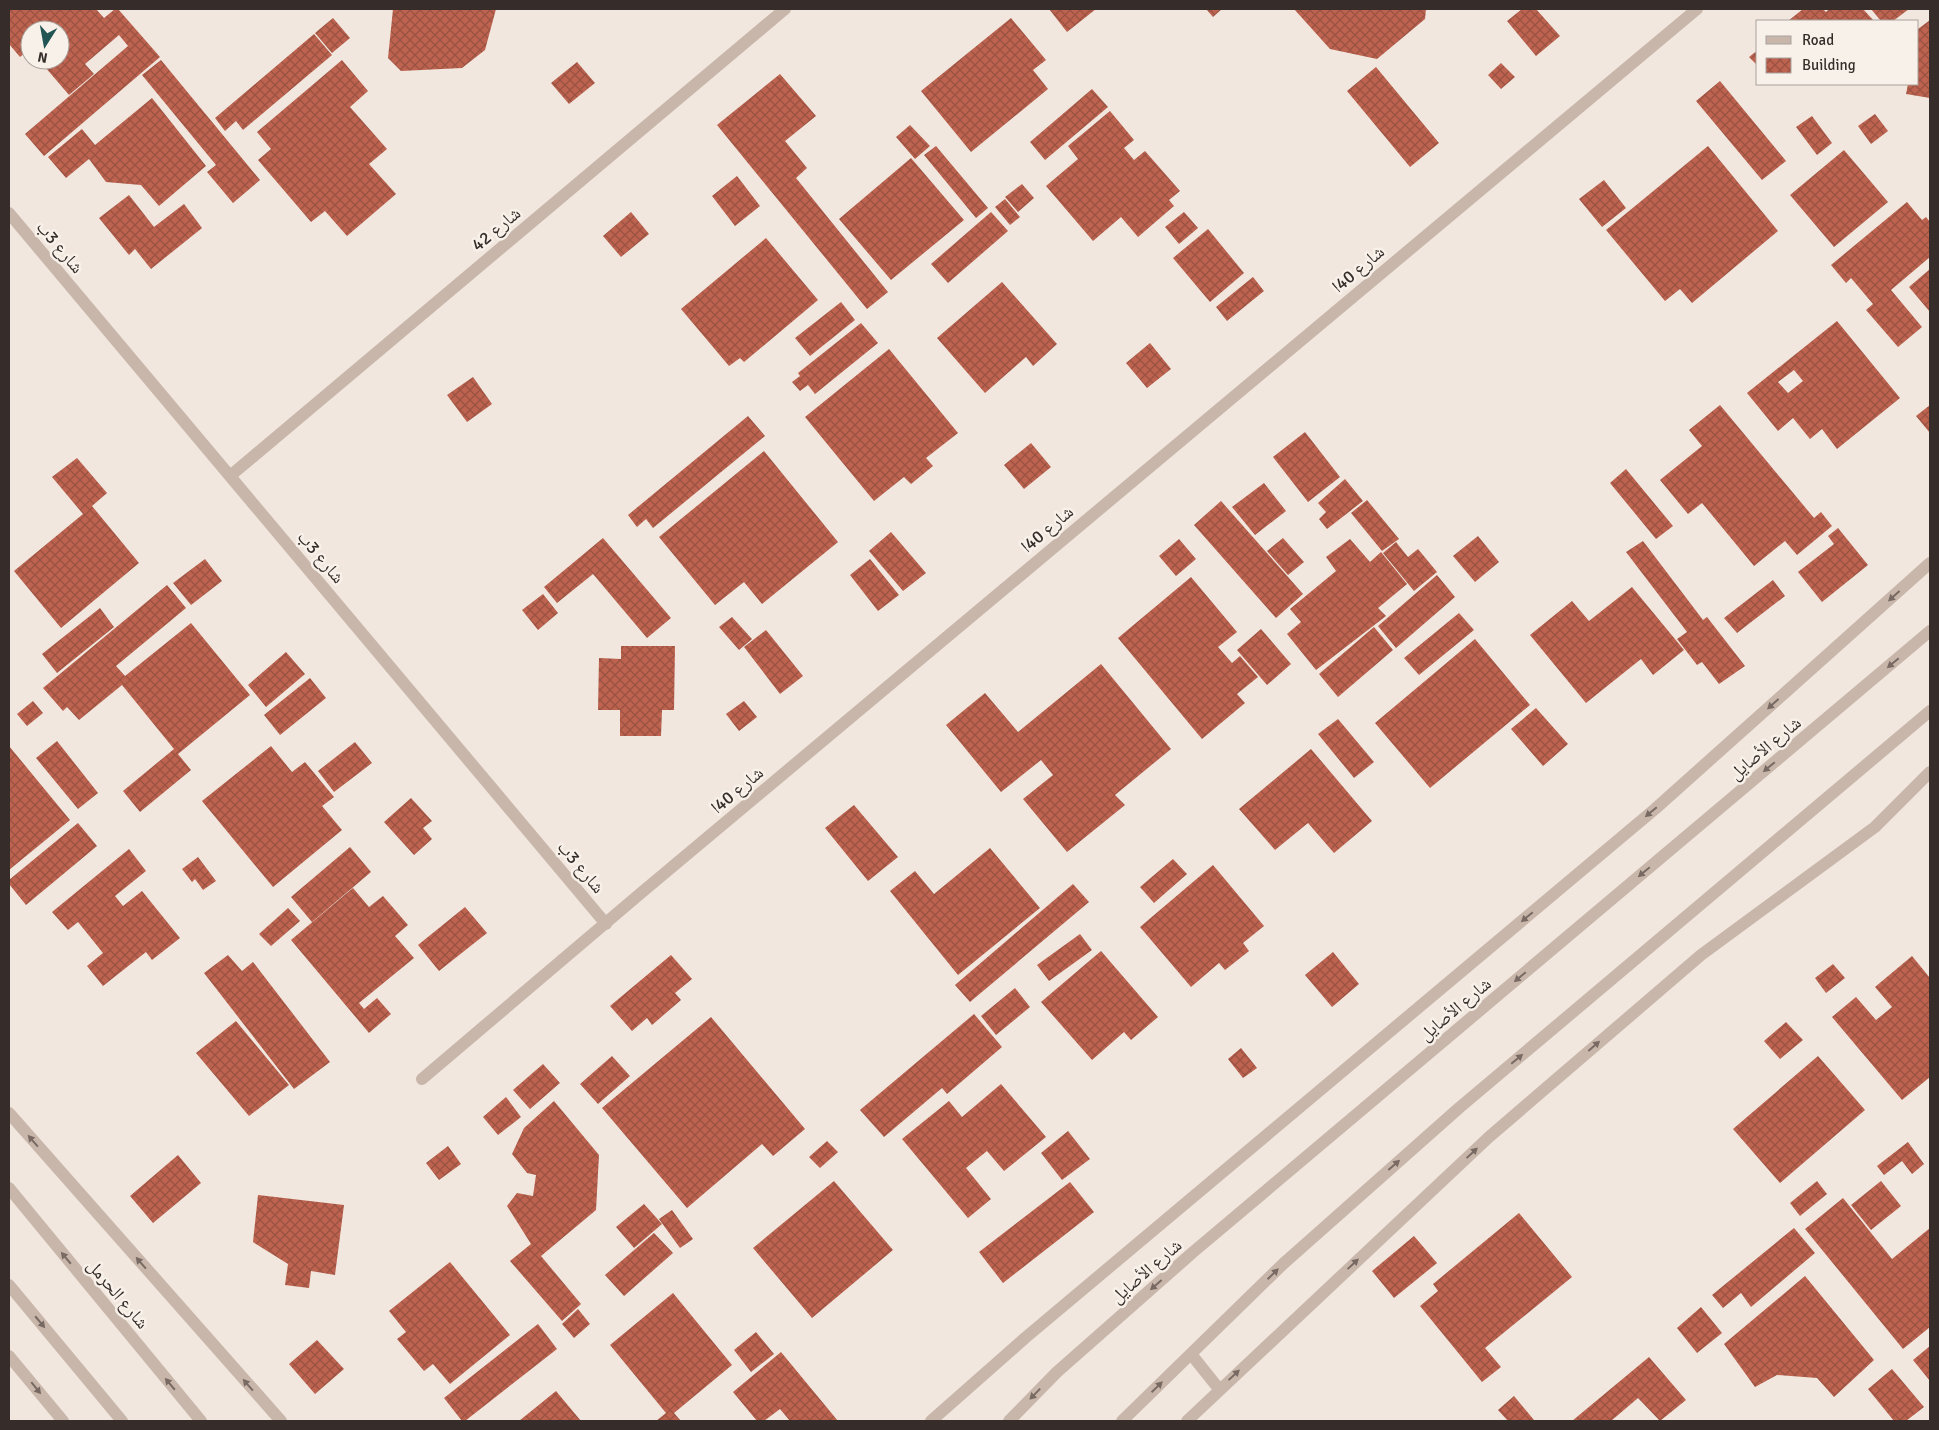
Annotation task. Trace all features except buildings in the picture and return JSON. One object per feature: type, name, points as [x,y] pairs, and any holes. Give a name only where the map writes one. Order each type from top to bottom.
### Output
[{"type":"street","name":"شارع 42","points":[[230,476],[786,9]]},
{"type":"street","name":"شارع 40ا","points":[[422,1079],[1697,9]]},
{"type":"street","name":"شارع 3ب","points":[[9,212],[606,924]]},
{"type":"street","points":[[931,1421],[1025,1338],[1655,808],[1930,563]]},
{"type":"street","name":"شارع الأصايل","points":[[1009,1421],[1057,1372],[1192,1253],[1930,631]]},
{"type":"street","points":[[1122,1421],[1283,1264],[1415,1147],[1930,711]]},
{"type":"street","points":[[1187,1421],[1489,1137],[1665,984],[1739,925],[1875,827],[1930,772]]},
{"type":"street","points":[[9,1113],[281,1421]]},
{"type":"street","name":"شارع الحرمل","points":[[9,1188],[201,1421]]},
{"type":"street","points":[[9,1285],[122,1421]]},
{"type":"street","points":[[1191,1354],[1219,1389]]},
{"type":"street","points":[[9,1356],[63,1421]]}]
